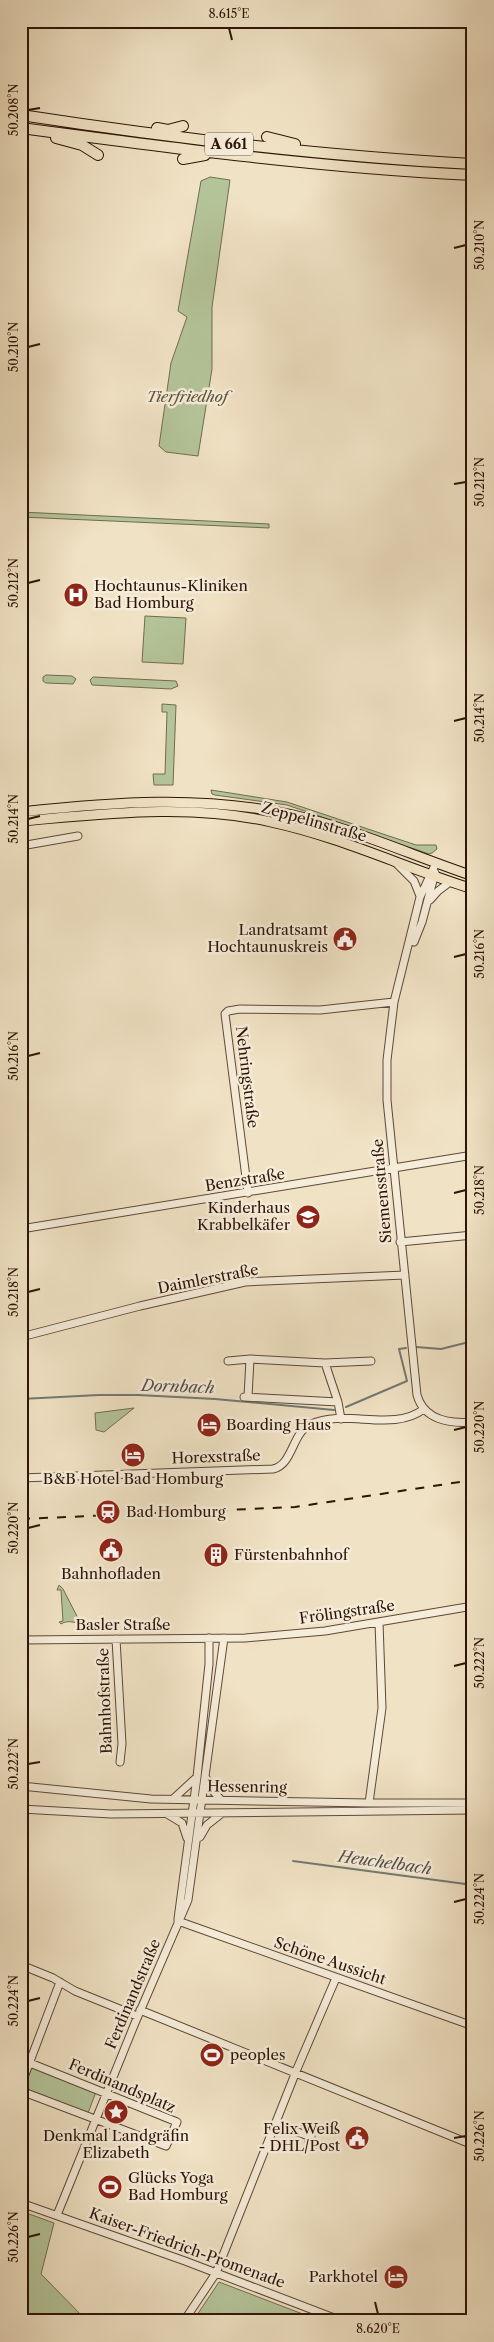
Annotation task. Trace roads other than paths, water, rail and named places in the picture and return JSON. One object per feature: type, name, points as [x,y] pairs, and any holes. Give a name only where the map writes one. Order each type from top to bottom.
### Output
[{"type":"highway","name":"A 661","points":[[21,115],[109,129],[226,143],[473,164]]},
{"type":"highway","points":[[109,129],[126,124],[168,130],[183,126]]},
{"type":"highway","name":"A 661","points":[[21,129],[213,153],[312,163],[473,175]]},
{"type":"highway","points":[[21,129],[82,144],[98,155]]},
{"type":"highway","points":[[267,136],[286,143],[328,147],[350,155]]},
{"type":"highway","points":[[183,159],[213,153]]},
{"type":"main road","name":"Zeppelinstraße","points":[[21,812],[130,802],[229,804],[308,819],[380,841],[473,876]]},
{"type":"main road","name":"Zeppelinstraße","points":[[21,821],[160,812],[227,815],[284,825],[364,849],[432,876],[473,889]]},
{"type":"street","points":[[21,846],[78,836]]},
{"type":"street","points":[[393,861],[414,881],[420,897]]},
{"type":"street","name":"Siemensstraße","points":[[403,968],[427,905],[436,863]]},
{"type":"street","name":"Siemensstraße","points":[[424,1409],[415,1388],[387,1100],[389,1041],[394,1002],[420,897],[432,876]]},
{"type":"street","name":"Siemensstraße","points":[[427,905],[438,891],[450,882]]},
{"type":"street","name":"Nehringstraße","points":[[248,1193],[225,1014],[228,1011],[240,1009],[320,1010],[394,1002]]},
{"type":"street","name":"Benzstraße","points":[[21,1229],[473,1156]]},
{"type":"street","points":[[400,1242],[473,1235]]},
{"type":"street","name":"Daimlerstraße","points":[[21,1337],[140,1306],[245,1282],[405,1275]]},
{"type":"street","points":[[250,1359],[246,1397],[338,1402]]},
{"type":"street","points":[[228,1361],[250,1359],[325,1363],[371,1361]]},
{"type":"street","points":[[325,1363],[342,1419]]},
{"type":"street","points":[[424,1409],[434,1417],[445,1421],[473,1422]]},
{"type":"street","name":"Horexstraße","points":[[21,1478],[273,1469],[284,1463],[305,1427],[316,1422],[342,1419],[397,1419],[411,1417],[424,1409]]},
{"type":"street","name":"Frölingstraße","points":[[224,1638],[317,1632],[473,1606]]},
{"type":"street","points":[[369,1803],[382,1708],[379,1622]]},
{"type":"street","points":[[178,1922],[208,1677],[209,1638]]},
{"type":"street","name":"Basler Straße","points":[[21,1640],[224,1638]]},
{"type":"street","name":"Ferdinandstraße","points":[[57,2215],[139,2013],[188,1900],[224,1638]]},
{"type":"street","name":"Bahnhofstraße","points":[[116,1639],[122,1744],[120,1762]]},
{"type":"street","points":[[208,1677],[220,1677]]},
{"type":"street","points":[[173,1799],[197,1777]]},
{"type":"street","points":[[206,1777],[221,1800]]},
{"type":"street","name":"Hessenring","points":[[21,1786],[133,1798],[369,1803],[473,1803]]},
{"type":"street","name":"Hessenring","points":[[21,1809],[83,1814],[473,1810]]},
{"type":"street","points":[[166,1814],[182,1823],[188,1843]]},
{"type":"street","points":[[197,1842],[207,1825],[221,1814]]},
{"type":"street","name":"Schöne Aussicht","points":[[178,1922],[473,2026]]},
{"type":"street","points":[[21,1965],[60,1982],[75,1991],[139,2013],[233,2051],[296,2072],[333,2092],[413,2124],[473,2145]]},
{"type":"street","points":[[184,2321],[216,2273],[296,2072],[336,1978]]},
{"type":"street","points":[[21,2085],[60,1982]]},
{"type":"street","name":"Ferdinandsplatz","points":[[21,2091],[166,2146],[177,2122],[30,2063]]},
{"type":"street","points":[[276,2124],[311,2138],[309,2142],[316,2144]]},
{"type":"street","name":"Kaiser-Friedrich-Promenade","points":[[21,2203],[216,2273],[342,2321]]},
{"type":"waterway","name":"Dornbach","points":[[416,1347],[441,1349],[473,1341]]},
{"type":"waterway","name":"Dornbach","points":[[346,1407],[407,1381],[399,1349],[406,1348]]},
{"type":"waterway","name":"Dornbach","points":[[21,1399],[138,1395],[215,1399],[334,1410]]},
{"type":"waterway","name":"Heuchelbach","points":[[293,1861],[473,1885]]},
{"type":"railway","points":[[21,1519],[295,1507],[473,1480]]},
{"type":"place","name":"Hochtaunus-Kliniken Bad Homburg","points":[[76,595]]},
{"type":"place","name":"Landratsamt Hochtaunuskreis","points":[[345,939]]},
{"type":"place","name":"Kinderhaus Krabbelkäfer","points":[[308,1217]]},
{"type":"place","name":"Boarding Haus","points":[[209,1425]]},
{"type":"place","name":"B&B Hotel Bad Homburg","points":[[133,1455]]},
{"type":"place","name":"Bad Homburg","points":[[108,1512]]},
{"type":"place","name":"Bahnhofladen","points":[[111,1550]]},
{"type":"place","name":"Fürstenbahnhof","points":[[216,1555]]},
{"type":"place","name":"peoples","points":[[212,2055]]},
{"type":"place","name":"Denkmal Landgräfin Elizabeth","points":[[116,2112]]},
{"type":"place","name":"Felix Weiß - DHL/Post","points":[[357,2138]]},
{"type":"place","name":"Glücks Yoga Bad Homburg","points":[[110,2187]]},
{"type":"place","name":"Parkhotel","points":[[396,2277]]},
{"type":"park label","name":"Tierfriedhof","points":[[187,397]]}]
